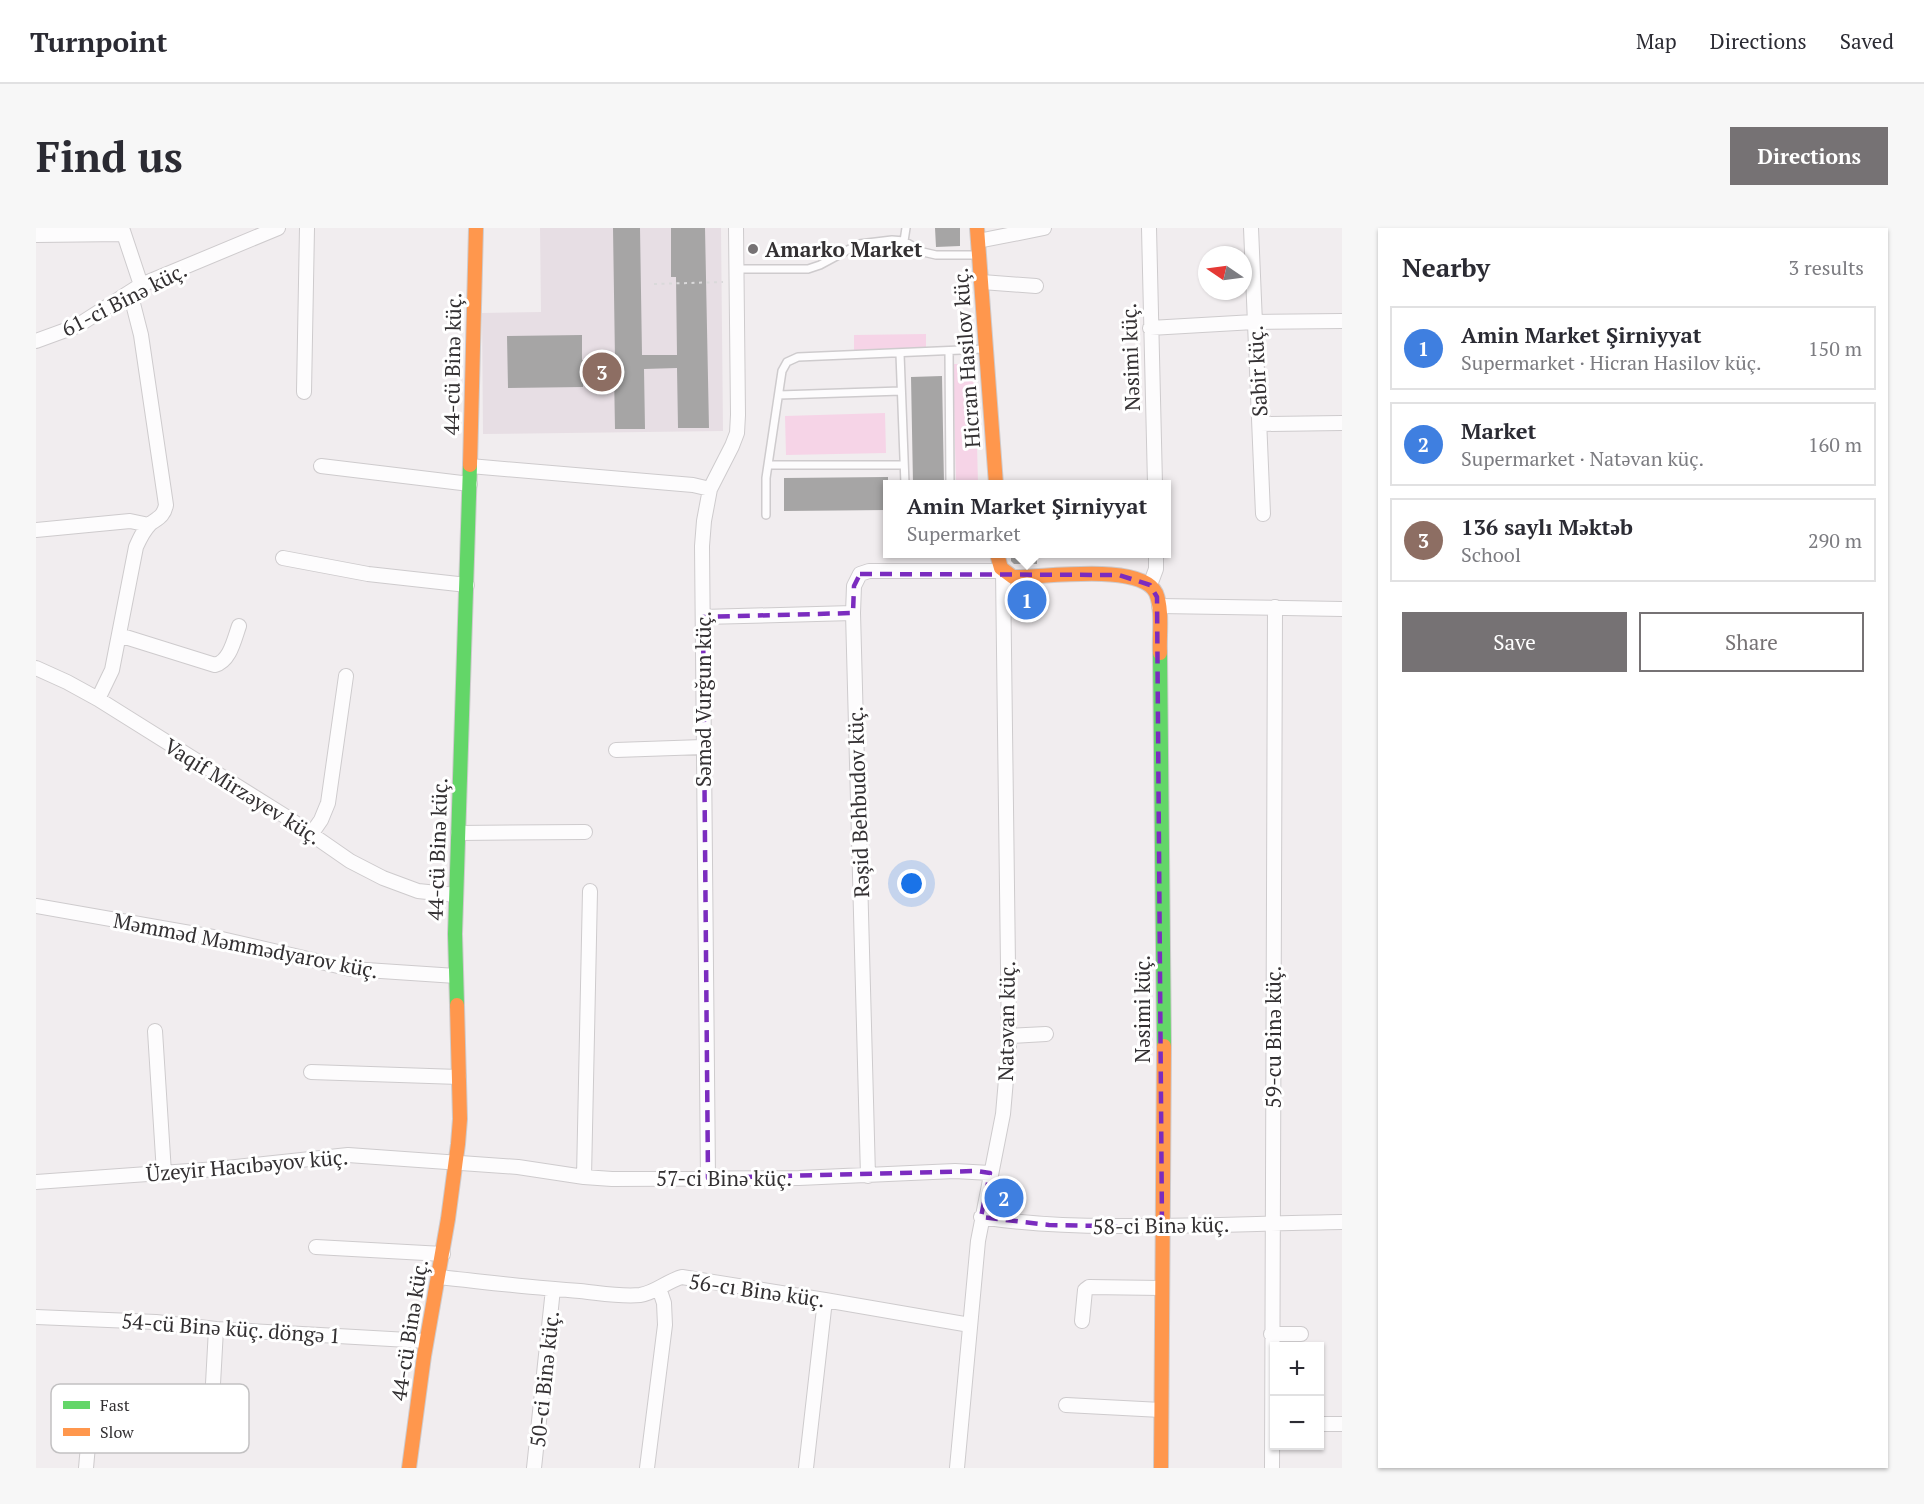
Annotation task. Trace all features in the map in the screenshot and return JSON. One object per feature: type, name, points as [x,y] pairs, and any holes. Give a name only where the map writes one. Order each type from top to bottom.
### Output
[{"type":"street","name":"61-ci Binə küç.","points":[[36,341],[77,326],[135,289],[278,228]]},
{"type":"street","points":[[304,392],[307,228]]},
{"type":"street","name":"44-cü Binə küç.","points":[[409,1468],[426,1341],[458,1163],[460,1119],[456,895],[476,228]]},
{"type":"street","name":"Səməd Vurğun küç.","points":[[708,1178],[702,546],[710,489],[737,433],[736,228]]},
{"type":"street","points":[[978,241],[1044,228]]},
{"type":"street","name":"Nəsimi küç.","points":[[1149,228],[1155,480]]},
{"type":"street","name":"Sabir küç.","points":[[1251,228],[1263,514]]},
{"type":"street","points":[[36,236],[123,231],[135,289],[166,496],[165,511],[140,536],[136,547],[112,670],[98,699]]},
{"type":"street","name":"Hicran Hasilov küç.","points":[[978,241],[996,480]]},
{"type":"street","points":[[982,282],[1036,286]]},
{"type":"street","points":[[1150,328],[1254,322],[1342,321]]},
{"type":"street","points":[[1260,424],[1342,423]]},
{"type":"street","points":[[321,466],[470,484]]},
{"type":"street","points":[[470,466],[693,485],[710,489]]},
{"type":"street","points":[[36,530],[130,521],[149,525]]},
{"type":"street","points":[[283,558],[368,574],[466,585]]},
{"type":"street","points":[[998,558],[1000,566],[1008,575],[1020,578],[1119,575],[1142,580],[1150,585],[1156,569],[1156,558]]},
{"type":"street","name":"Rəşid Behbudov küç.","points":[[868,1176],[854,586],[860,574],[869,571],[1004,571]]},
{"type":"street","name":"Natəvan küç.","points":[[957,1468],[981,1217],[1003,1114],[1009,1036],[1004,571]]},
{"type":"street","name":"Nəsimi küç.","points":[[1150,585],[1159,606],[1164,1006],[1161,1468]]},
{"type":"street","points":[[1159,606],[1342,609]]},
{"type":"street","name":"59-cu Binə küç.","points":[[1273,1396],[1271,1335],[1275,607]]},
{"type":"street","points":[[702,617],[853,613]]},
{"type":"street","points":[[119,635],[215,665],[223,663],[240,626]]},
{"type":"street","name":"Vaqif Mirzəyev küç.","points":[[36,668],[98,699],[312,833],[350,861],[383,878],[418,891],[456,895]]},
{"type":"street","points":[[312,833],[321,820],[328,803],[346,676]]},
{"type":"street","points":[[616,750],[703,747]]},
{"type":"street","points":[[458,833],[585,832]]},
{"type":"street","points":[[584,1177],[590,891]]},
{"type":"street","name":"Məmməd Məmmədyarov küç.","points":[[36,906],[213,937],[351,969],[456,976]]},
{"type":"street","points":[[155,1031],[164,1173]]},
{"type":"street","points":[[1009,1036],[1046,1034]]},
{"type":"street","points":[[310,1072],[459,1077]]},
{"type":"street","name":"Üzeyir Hacıbəyov küç.","points":[[36,1182],[164,1173],[348,1155],[458,1163]]},
{"type":"street","name":"57-ci Binə küç.","points":[[458,1163],[518,1167],[612,1179],[868,1176],[956,1171],[990,1173]]},
{"type":"street","name":"58-ci Binə küç.","points":[[981,1217],[1049,1225],[1162,1227],[1342,1222]]},
{"type":"street","points":[[316,1247],[443,1254]]},
{"type":"street","name":"56-cı Binə küç.","points":[[438,1277],[628,1295],[642,1294],[682,1277],[970,1325]]},
{"type":"street","points":[[1082,1321],[1085,1290],[1089,1287],[1161,1288]]},
{"type":"street","points":[[647,1468],[665,1325],[664,1303],[658,1288]]},
{"type":"street","name":"50-ci Binə küç.","points":[[534,1468],[553,1289]]},
{"type":"street","points":[[806,1468],[825,1300]]},
{"type":"street","name":"54-cü Binə küç. döngə 1","points":[[36,1317],[156,1322],[216,1329],[426,1341]]},
{"type":"street","points":[[213,1384],[216,1329]]},
{"type":"street","points":[[1271,1335],[1301,1334]]},
{"type":"street","points":[[1066,1405],[1161,1410]]},
{"type":"street","points":[[1324,1424],[1342,1424]]},
{"type":"street","name":"59-cu Binə küç.","points":[[1272,1468],[1273,1450]]},
{"type":"street","points":[[86,1468],[87,1453]]},
{"type":"lane","points":[[904,241],[906,228]]},
{"type":"lane","points":[[736,276],[808,269],[859,244],[904,241],[923,252],[936,255],[978,241]]},
{"type":"lane","points":[[766,515],[766,478],[782,371],[787,362],[798,357],[900,354],[987,348]]},
{"type":"lane","points":[[949,351],[950,480]]},
{"type":"lane","points":[[900,354],[905,480]]},
{"type":"lane","points":[[778,395],[901,391]]},
{"type":"lane","points":[[768,465],[904,465]]},
{"type":"path","points":[[654,284],[736,276]]},
{"type":"highlighted area","points":[[860,574],[1119,575],[1150,585],[1157,597],[1162,1227],[1049,1225],[981,1217],[990,1173],[976,1171],[708,1178],[703,617],[853,613],[854,586]]},
{"type":"shaded area","points":[[540,228],[721,228],[723,431],[483,434],[482,313],[541,312]]},
{"type":"shaded area","points":[[926,334],[926,348],[854,351],[854,335]]},
{"type":"shaded area","points":[[953,364],[975,364],[978,480],[956,480]]},
{"type":"shaded area","points":[[885,413],[886,453],[786,455],[785,416]]},
{"type":"building","points":[[613,228],[640,228],[642,355],[677,355],[676,277],[671,277],[671,228],[705,228],[709,428],[678,428],[677,368],[644,369],[645,429],[615,429],[614,373],[583,374],[583,387],[508,388],[507,336],[582,335],[582,360],[615,359]]},
{"type":"building","points":[[935,228],[960,228],[960,246],[936,247]]},
{"type":"building","points":[[942,376],[944,480],[913,480],[911,377]]},
{"type":"building","points":[[888,477],[888,480],[883,480],[883,510],[784,511],[784,478]]},
{"type":"building","points":[[1011,558],[1037,558],[1037,564],[1014,564]]},
{"type":"traffic: fast","points":[[457,1005],[455,934],[470,465]]},
{"type":"traffic: fast","points":[[1160,653],[1164,1046]]},
{"type":"traffic: slow","points":[[470,465],[476,228]]},
{"type":"traffic: slow","points":[[977,228],[996,480]]},
{"type":"traffic: slow","points":[[998,558],[1001,568],[1013,577],[1090,574],[1132,578],[1147,583],[1156,593],[1158,600],[1160,653]]},
{"type":"traffic: slow","points":[[409,1468],[424,1356],[448,1219],[458,1144],[460,1119],[457,1005]]},
{"type":"traffic: slow","points":[[1161,1468],[1164,1046]]},
{"type":"place","name":"Amarko Market","points":[[753,249]]},
{"type":"place","name":"136 saylı Məktəb","points":[[602,372]]},
{"type":"place","name":"Amin Market Şirniyyat","points":[[1027,600]]},
{"type":"place","name":"Market","points":[[1004,1198]]}]
